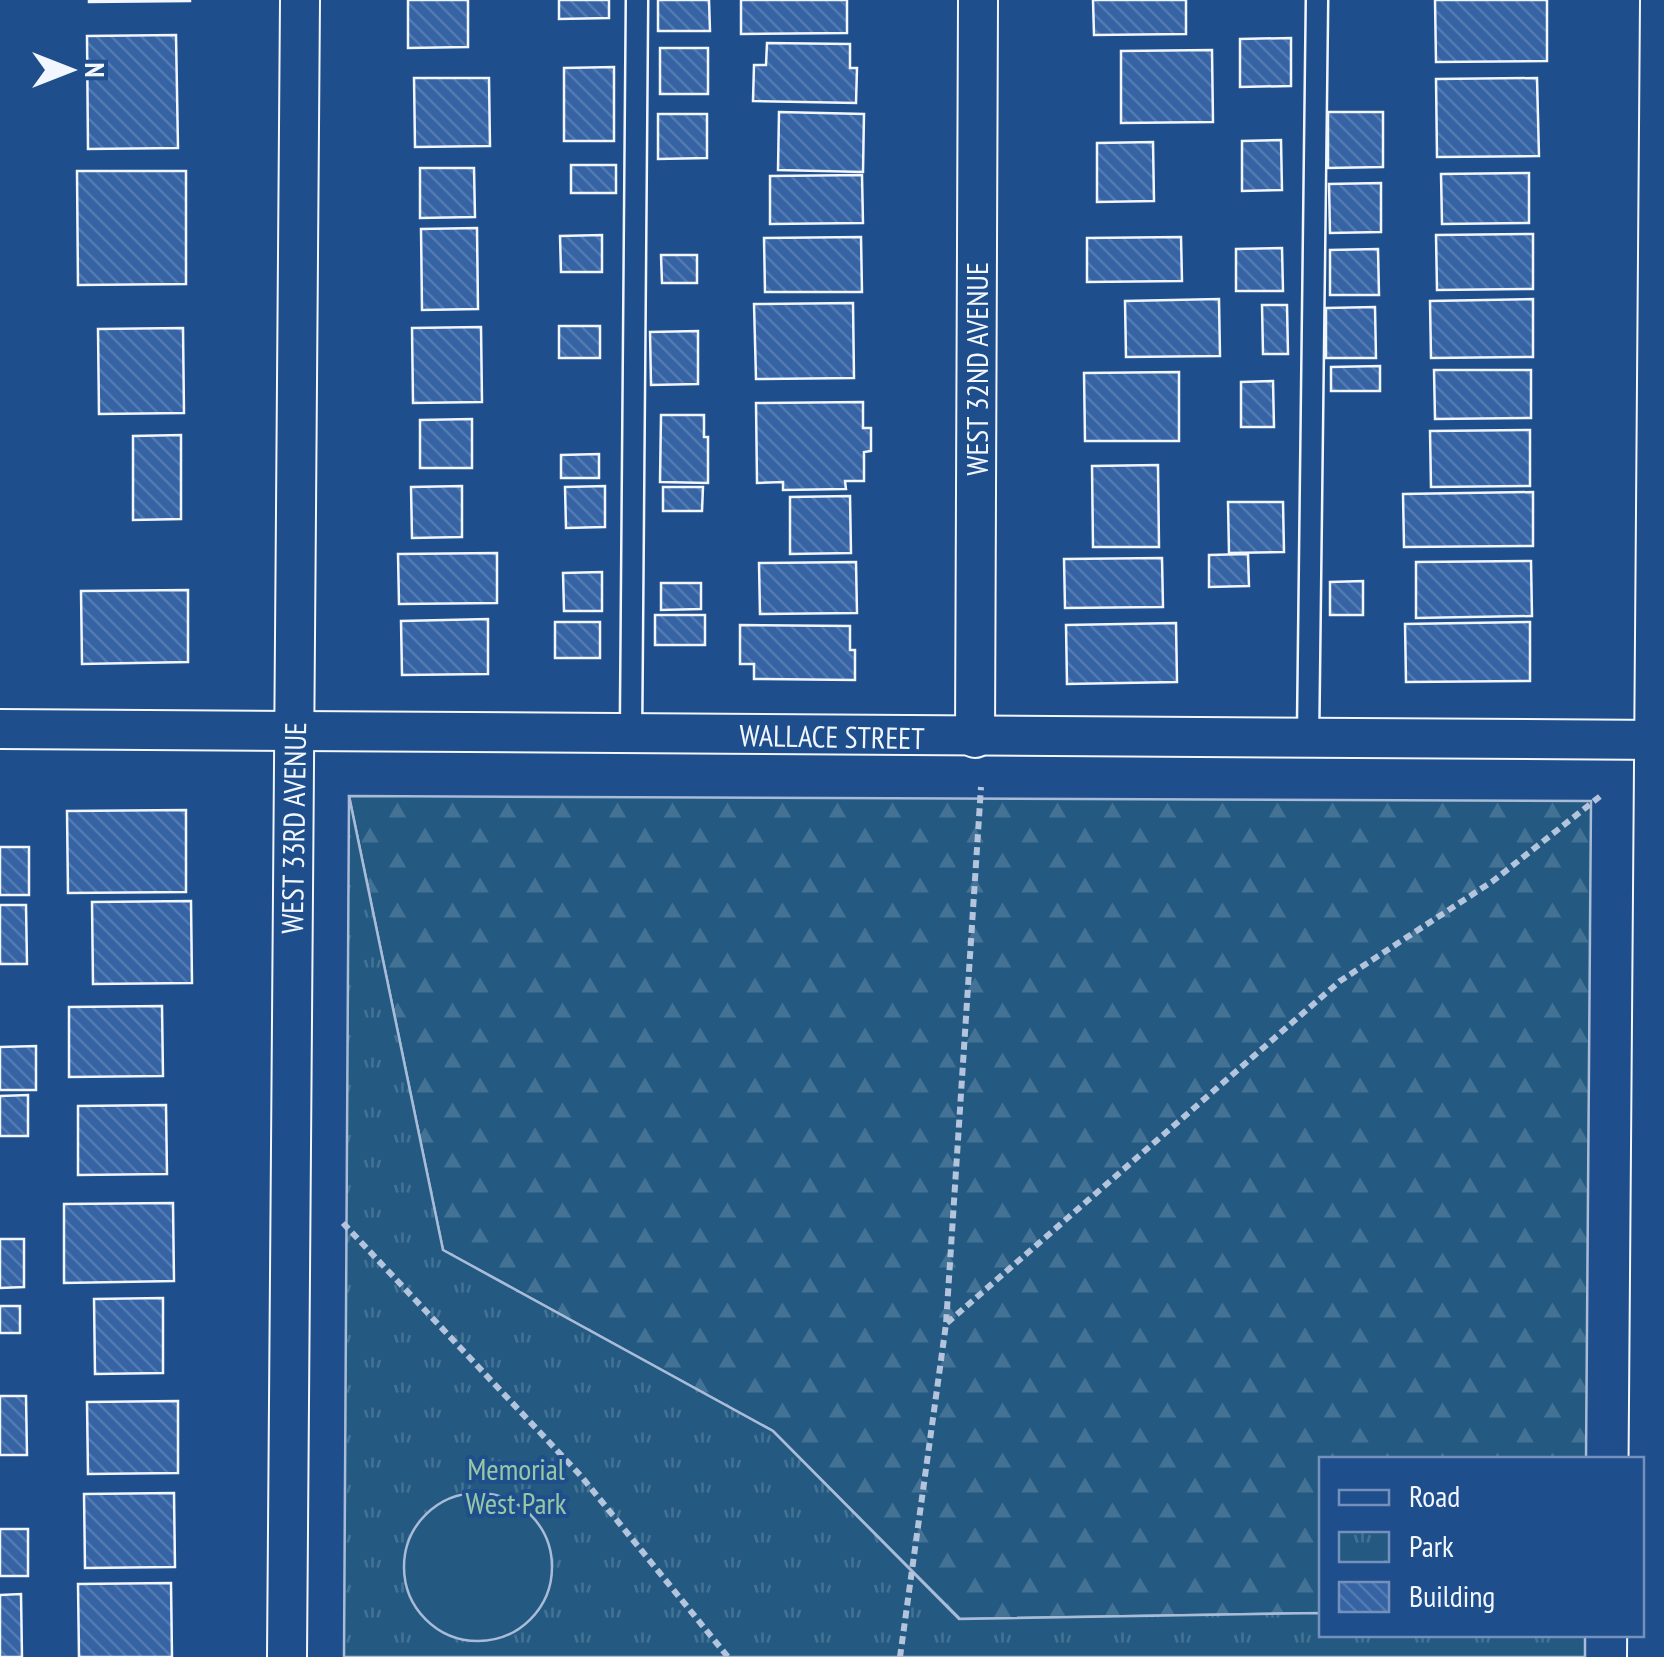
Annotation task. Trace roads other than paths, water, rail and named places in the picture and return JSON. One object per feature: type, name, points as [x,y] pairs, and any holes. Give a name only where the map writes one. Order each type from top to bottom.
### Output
[{"type":"street","name":"WEST 33RD AVENUE","points":[[287,1657],[300,0]]},
{"type":"street","name":"WEST 32ND AVENUE","points":[[974,738],[978,0]]},
{"type":"street","points":[[1647,1657],[1659,740],[1660,0]]},
{"type":"street","name":"WALLACE STREET","points":[[0,730],[1659,740]]},
{"type":"lane","points":[[631,732],[637,0]]},
{"type":"lane","points":[[1308,740],[1316,0]]},
{"type":"park label","name":"Memorial West Park","points":[[516,1485]]}]
